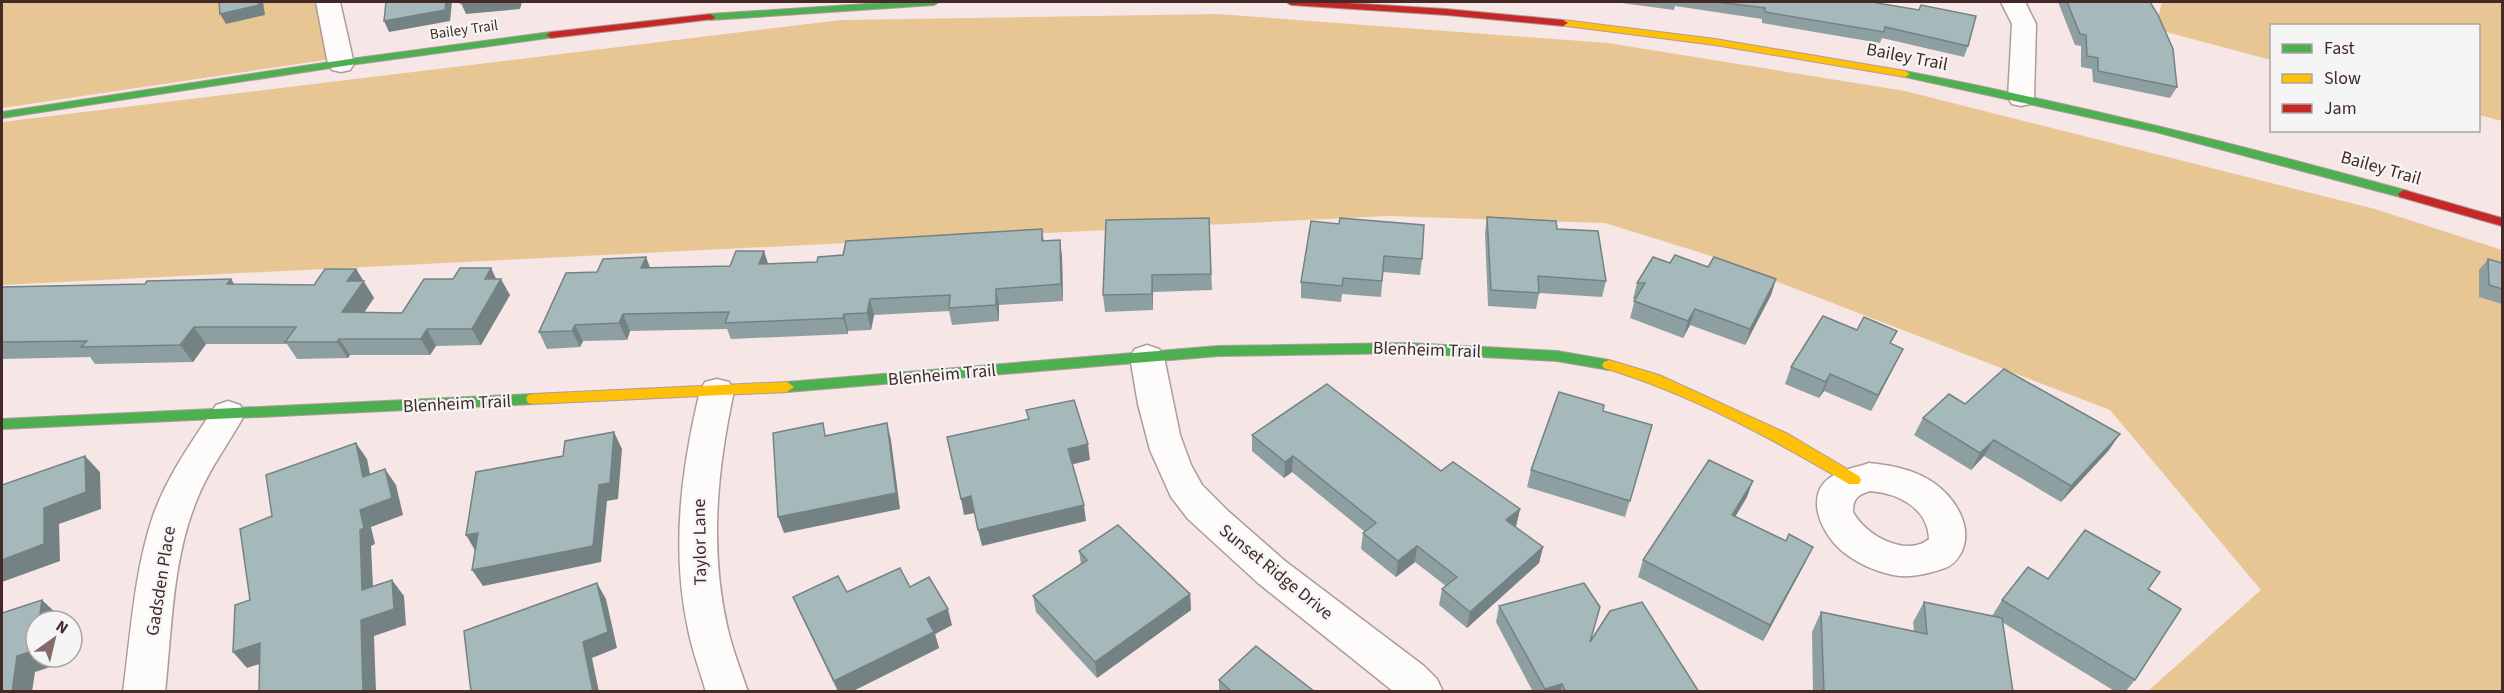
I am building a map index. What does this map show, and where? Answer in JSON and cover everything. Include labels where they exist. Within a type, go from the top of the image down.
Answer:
[{"type":"street","points":[[328,2],[341,64]]},
{"type":"street","name":"Bailey Trail","points":[[2,115],[592,28],[855,5],[934,2]]},
{"type":"street","name":"Bailey Trail","points":[[1291,2],[1492,15],[1602,27],[1716,42],[1861,66],[2021,98],[2239,148],[2502,222]]},
{"type":"street","points":[[1989,2],[2014,3],[2024,24],[2021,98]]},
{"type":"street","name":"Blenheim Trail","points":[[2,424],[807,386],[1218,351],[1280,348],[1407,348],[1589,360],[1622,367],[1654,378],[1783,438],[1854,480]]},
{"type":"street","name":"Sunset Ridge Drive","points":[[1147,357],[1155,412],[1165,445],[1181,482],[1201,507],[1253,558],[1409,678],[1422,692]]},
{"type":"street","name":"Taylor Lane","points":[[717,391],[706,439],[700,482],[697,526],[698,575],[708,631],[727,692]]},
{"type":"street","name":"Gadsden Place","points":[[144,692],[167,531],[178,500],[196,465],[228,414]]},
{"type":"shaded area","points":[[2,2],[331,2],[338,58],[2,108]]},
{"type":"shaded area","points":[[2162,2],[2502,2],[2502,121],[2480,115],[2480,24],[2270,24],[2270,60],[2155,29]]},
{"type":"shaded area","points":[[1217,14],[1608,43],[1905,91],[2375,209],[2502,250],[2502,691],[2148,691],[2261,590],[2110,410],[1708,255],[1605,223],[1387,216],[2,285],[2,122],[841,20]]},
{"type":"building","points":[[219,2],[259,2],[259,5],[220,14]]},
{"type":"building","points":[[386,2],[446,2],[445,10],[384,21]]},
{"type":"building","points":[[1717,2],[1878,2],[1919,10],[1921,5],[1976,16],[1968,46],[1885,27],[1884,32],[1765,12],[1765,8]]},
{"type":"building","points":[[2067,2],[2150,2],[2173,49],[2177,87],[2098,71],[2098,58],[2087,56],[2086,35],[2080,34]]},
{"type":"building","points":[[1487,217],[1556,221],[1557,229],[1598,231],[1606,281],[1538,276],[1539,293],[1491,290]]},
{"type":"building","points":[[1209,218],[1211,274],[1152,275],[1152,294],[1103,295],[1106,220]]},
{"type":"building","points":[[1340,218],[1424,225],[1422,259],[1384,256],[1382,281],[1343,278],[1342,286],[1301,282],[1311,221],[1339,224]]},
{"type":"building","points":[[1042,229],[1042,241],[1060,240],[1061,284],[996,289],[996,305],[949,308],[950,295],[870,299],[867,313],[844,314],[843,318],[725,323],[729,312],[623,314],[619,323],[575,325],[572,331],[539,332],[566,273],[597,272],[603,259],[646,257],[641,268],[730,266],[736,251],[764,251],[759,264],[817,262],[818,257],[843,255],[846,241]]},
{"type":"building","points":[[1675,255],[1708,267],[1714,257],[1776,279],[1750,329],[1695,309],[1688,321],[1634,301],[1645,283],[1637,283],[1653,257],[1670,263]]},
{"type":"building","points":[[2488,259],[2502,263],[2502,289],[2489,285]]},
{"type":"building","points":[[460,268],[491,268],[485,279],[501,279],[472,329],[427,329],[421,339],[339,339],[337,342],[285,342],[296,327],[194,327],[180,345],[81,347],[87,341],[2,342],[2,287],[145,284],[147,281],[231,279],[227,284],[314,285],[325,269],[356,269],[347,281],[364,281],[342,312],[402,313],[424,279],[453,279]]},
{"type":"building","points":[[1823,316],[1857,330],[1864,317],[1897,331],[1890,343],[1903,349],[1878,395],[1830,374],[1826,382],[1791,367]]},
{"type":"building","points":[[2004,369],[2120,434],[2071,486],[1994,440],[1980,453],[1923,418],[1949,394],[1965,404]]},
{"type":"building","points":[[1327,384],[1441,471],[1453,462],[1520,509],[1506,520],[1543,547],[1470,612],[1442,589],[1457,577],[1417,546],[1398,561],[1363,533],[1376,523],[1293,456],[1285,462],[1252,435]]},
{"type":"building","points":[[1559,392],[1604,405],[1603,411],[1652,425],[1630,501],[1531,470]]},
{"type":"building","points":[[1074,400],[1088,444],[1068,449],[1084,505],[978,530],[971,496],[961,499],[947,437],[1029,419],[1026,410]]},
{"type":"building","points":[[823,423],[825,436],[887,423],[896,493],[778,517],[773,433]]},
{"type":"building","points":[[614,432],[610,483],[599,485],[593,546],[472,570],[478,533],[466,535],[476,472],[563,456],[565,441]]},
{"type":"building","points":[[356,443],[363,477],[385,469],[392,498],[360,510],[364,528],[360,530],[362,590],[392,580],[394,609],[361,620],[363,692],[259,692],[260,643],[233,652],[235,605],[250,600],[240,529],[272,516],[266,475]]},
{"type":"building","points":[[85,456],[86,492],[44,508],[44,544],[2,560],[2,485]]},
{"type":"building","points":[[1709,460],[1753,481],[1732,515],[1786,541],[1789,534],[1813,547],[1770,625],[1643,560]]},
{"type":"building","points":[[1118,525],[1190,594],[1095,662],[1033,596],[1087,560],[1079,551]]},
{"type":"building","points":[[2085,530],[2160,572],[2148,589],[2181,609],[2135,680],[2002,600],[2028,567],[2048,579]]},
{"type":"building","points":[[900,568],[910,587],[929,577],[948,609],[927,619],[934,632],[834,681],[793,597],[838,576],[847,592]]},
{"type":"building","points":[[597,583],[608,632],[583,642],[593,692],[471,692],[464,631]]},
{"type":"building","points":[[1584,583],[1600,607],[1590,642],[1610,611],[1642,602],[1699,692],[1566,692],[1562,684],[1545,689],[1499,606]]},
{"type":"building","points":[[42,600],[41,609],[24,609],[24,654],[17,656],[12,692],[2,692],[2,613]]},
{"type":"building","points":[[1924,602],[2002,618],[2013,692],[1824,692],[1821,612],[1927,634]]},
{"type":"building","points":[[1256,646],[1315,692],[1228,692],[1230,690],[1219,680]]},
{"type":"traffic: fast","points":[[710,17],[934,2]]},
{"type":"traffic: fast","points":[[2,115],[350,62],[551,35]]},
{"type":"traffic: fast","points":[[1905,74],[2156,128],[2404,194]]},
{"type":"traffic: fast","points":[[787,387],[1218,351],[1407,348],[1557,356],[1609,365]]},
{"type":"traffic: fast","points":[[2,424],[533,399]]},
{"type":"traffic: slow","points":[[1563,23],[1715,42],[1905,74]]},
{"type":"traffic: slow","points":[[1609,365],[1654,378],[1783,438],[1854,480]]},
{"type":"traffic: slow","points":[[533,399],[787,387]]},
{"type":"traffic: jam","points":[[1291,2],[1446,12],[1563,23]]},
{"type":"traffic: jam","points":[[551,35],[710,17]]},
{"type":"traffic: jam","points":[[2404,194],[2502,222]]}]
